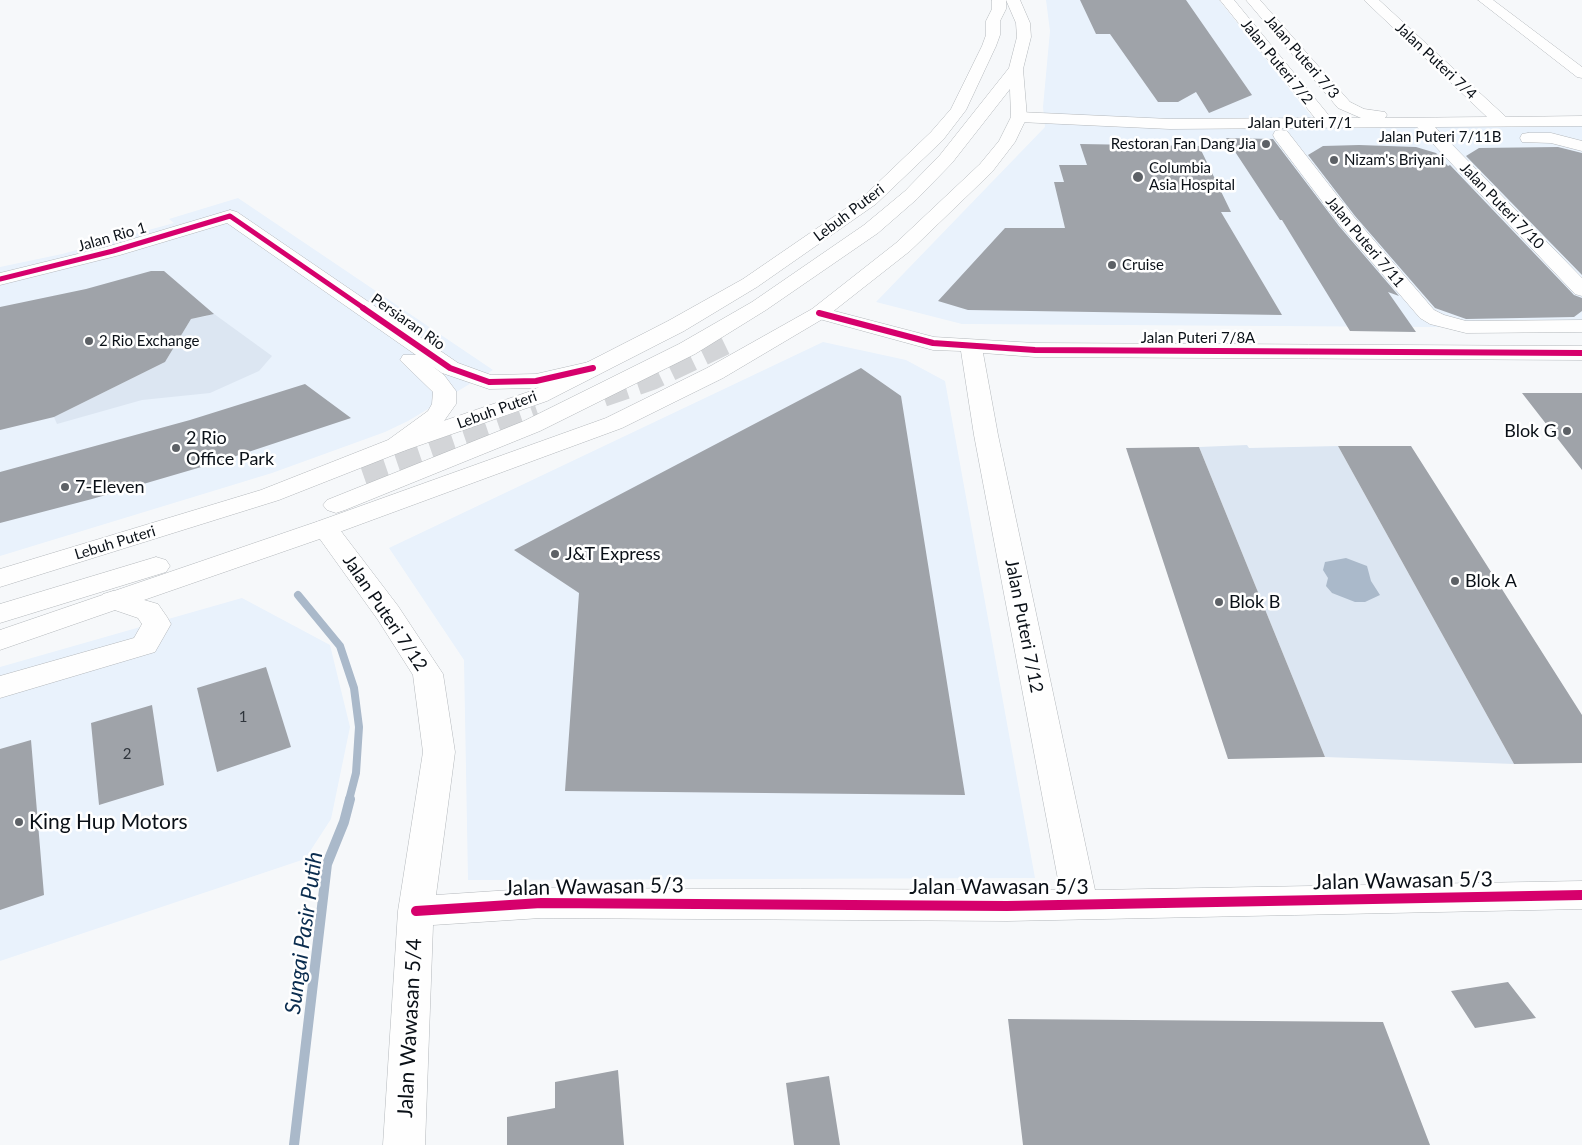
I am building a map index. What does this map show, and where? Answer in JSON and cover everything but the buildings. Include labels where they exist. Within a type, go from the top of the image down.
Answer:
[{"type":"street","name":"Lebuh Puteri","points":[[0,578],[270,495],[397,445],[539,396],[676,326],[750,283],[870,200],[937,136],[958,110],[989,46],[993,35],[994,21],[999,9],[999,0]]},
{"type":"street","points":[[991,131],[1016,69],[1024,37],[1022,23],[1013,0]]},
{"type":"street","points":[[1022,23],[1028,9],[1027,0]]},
{"type":"street","name":"Jalan Puteri 7/2","points":[[1227,0],[1326,123]]},
{"type":"street","name":"Jalan Puteri 7/3","points":[[1253,0],[1344,105],[1360,113],[1498,119]]},
{"type":"street","name":"Jalan Puteri 7/4","points":[[1371,0],[1498,119]]},
{"type":"street","points":[[1485,0],[1582,74]]},
{"type":"street","points":[[986,9],[994,21]]},
{"type":"street","points":[[1262,43],[1289,43]]},
{"type":"street","points":[[0,624],[198,562],[268,536],[614,423],[667,398],[818,296],[903,246],[949,205],[986,168],[1007,142],[1019,118],[1016,69]]},
{"type":"street","points":[[0,640],[113,600],[320,520],[532,426],[687,350],[810,273],[871,229],[911,195],[946,159],[1016,69]]},
{"type":"street","points":[[1498,119],[1582,115]]},
{"type":"street","name":"Jalan Puteri 7/1","points":[[1019,118],[1126,123],[1422,123],[1498,119],[1582,122]]},
{"type":"street","name":"Jalan Puteri 7/10","points":[[1422,123],[1582,290]]},
{"type":"street","name":"Jalan Puteri 7/11B","points":[[1281,135],[1539,138],[1562,140],[1582,146]]},
{"type":"street","name":"Jalan Puteri 7/11","points":[[1281,135],[1347,221],[1419,307],[1437,320],[1466,326],[1582,326]]},
{"type":"street","points":[[735,338],[818,296],[932,198],[970,158]]},
{"type":"street","name":"Persiaran Rio","points":[[220,219],[450,368],[489,382],[536,381],[593,368]]},
{"type":"street","name":"Persiaran Rio","points":[[220,219],[419,365],[445,390],[444,404],[436,416],[397,445]]},
{"type":"street","name":"Jalan Rio 1","points":[[0,279],[112,251],[220,219]]},
{"type":"street","name":"Jalan Puteri 7/8A","points":[[818,296],[932,343],[971,347],[1035,350],[1582,353]]},
{"type":"street","points":[[932,343],[953,354],[976,379],[1006,361],[1035,350]]},
{"type":"street","name":"Jalan Puteri 7/12","points":[[971,347],[1080,904]]},
{"type":"street","name":"Lebuh Puteri","points":[[0,600],[364,477]]},
{"type":"street","points":[[0,614],[242,539],[320,520]]},
{"type":"street","name":"Jalan Puteri 7/12","points":[[320,520],[388,613],[428,674],[439,752],[416,912]]},
{"type":"street","points":[[0,687],[145,645],[157,624],[148,611],[113,600]]},
{"type":"street","name":"Jalan Wawasan 5/3","points":[[416,912],[540,903],[1007,906],[1582,895]]},
{"type":"street","name":"Jalan Wawasan 5/4","points":[[404,1145],[416,912]]},
{"type":"shaded area","points":[[1046,0],[1219,0],[1319,126],[1582,124],[1582,328],[962,324],[876,302],[1045,127],[1043,107],[1050,31]]},
{"type":"shaded area","points":[[238,198],[493,370],[408,421],[385,432],[272,473],[0,556],[0,267],[62,254],[174,223],[169,219]]},
{"type":"shaded area","points":[[210,311],[272,356],[259,371],[210,393],[142,400],[57,424],[54,417],[165,362],[191,319],[207,316]]},
{"type":"shaded area","points":[[823,342],[906,360],[945,381],[1035,878],[468,880],[464,660],[389,548]]},
{"type":"shaded area","points":[[1247,445],[1249,448],[1338,446],[1514,764],[1325,757],[1199,447]]},
{"type":"shaded area","points":[[242,598],[330,645],[350,727],[331,819],[305,859],[0,961],[0,667]]},
{"type":"water","points":[[1346,558],[1367,566],[1371,581],[1380,595],[1365,602],[1355,602],[1332,593],[1326,586],[1328,578],[1323,570],[1325,562]]},
{"type":"waterway","name":"Sungai Pasir Putih","points":[[298,595],[340,646],[354,688],[359,727],[356,773],[349,800]]},
{"type":"waterway","name":"Sungai Pasir Putih","points":[[294,1145],[327,864],[344,822],[350,799]]},
{"type":"tunnel","points":[[603,395],[652,378],[735,338]]},
{"type":"tunnel","points":[[364,477],[539,417]]},
{"type":"cycle path","points":[[0,279],[113,251],[230,216],[450,368],[489,382],[536,381],[593,368]]},
{"type":"cycle path","points":[[819,313],[933,343],[1035,350],[1582,353]]},
{"type":"cycle path","points":[[416,911],[541,903],[1007,906],[1582,895]]},
{"type":"place","name":"Restoran Fan Dang Jia","points":[[1266,144]]},
{"type":"place","name":"Nizam's Briyani","points":[[1334,160]]},
{"type":"place","name":"Columbia Asia Hospital","points":[[1138,177]]},
{"type":"place","name":"Cruise","points":[[1112,265]]},
{"type":"place","name":"2 Rio Exchange","points":[[89,341]]},
{"type":"place","name":"Blok G","points":[[1567,431]]},
{"type":"place","name":"2 Rio Office Park","points":[[176,448]]},
{"type":"place","name":"7-Eleven","points":[[65,487]]},
{"type":"place","name":"J&T Express","points":[[555,554]]},
{"type":"place","name":"Blok A","points":[[1455,581]]},
{"type":"place","name":"Blok B","points":[[1219,602]]},
{"type":"place","name":"King Hup Motors","points":[[19,822]]}]
